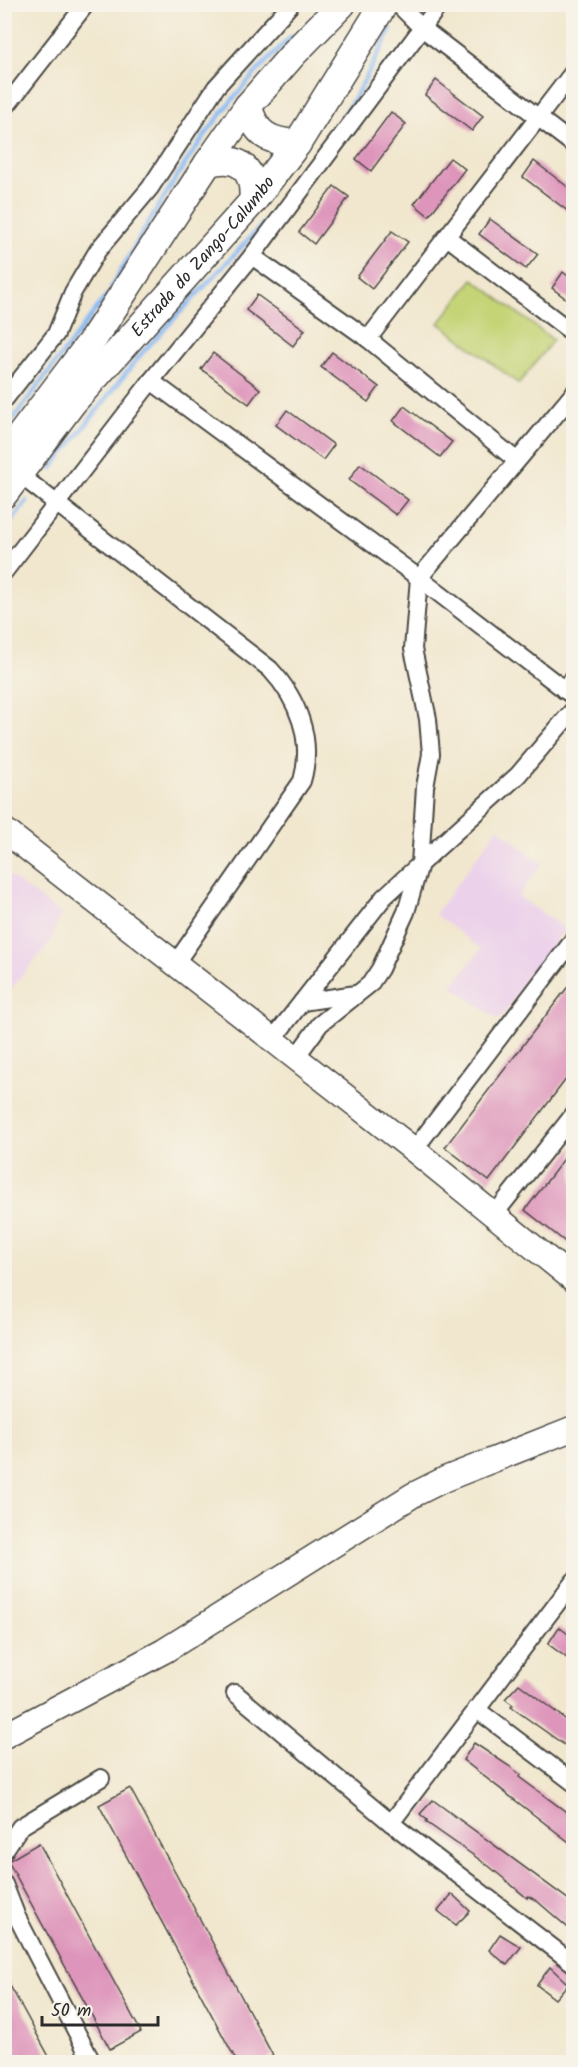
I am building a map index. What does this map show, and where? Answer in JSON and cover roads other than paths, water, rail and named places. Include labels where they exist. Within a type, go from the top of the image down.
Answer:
[{"type":"main road","points":[[21,481],[94,338],[208,163],[248,106],[282,66],[342,4]]},
{"type":"main road","name":"Estrada do Zango-Calumbo","points":[[21,481],[73,402],[253,201],[297,144],[384,4]]},
{"type":"main road","points":[[248,106],[252,122],[263,134],[276,142],[297,144]]},
{"type":"main road","points":[[208,163],[219,160],[242,165],[254,186],[253,201]]},
{"type":"street","points":[[4,109],[86,4]]},
{"type":"street","points":[[4,400],[56,334],[73,292],[98,250],[150,188],[216,87],[291,4]]},
{"type":"street","points":[[398,4],[422,28],[573,145]]},
{"type":"street","points":[[4,572],[151,381],[252,256],[440,4]]},
{"type":"street","points":[[368,339],[573,71]]},
{"type":"street","points":[[447,237],[573,334]]},
{"type":"street","points":[[252,256],[368,339],[516,460]]},
{"type":"street","points":[[151,381],[570,688]]},
{"type":"street","points":[[296,1057],[320,1024],[370,984],[380,969],[406,912],[420,864],[425,787],[431,754],[428,719],[413,649],[419,578],[573,393]]},
{"type":"street","points":[[21,481],[57,503],[270,669],[281,681],[302,721],[307,745],[307,765],[303,781],[175,964]]},
{"type":"street","points":[[273,1039],[384,897],[518,776],[573,709]]},
{"type":"street","points":[[4,830],[414,1150],[573,1280]]},
{"type":"street","points":[[414,1150],[573,939]]},
{"type":"street","points":[[320,1024],[327,970]]},
{"type":"street","points":[[302,1002],[357,994]]},
{"type":"street","points":[[494,1215],[573,1114]]},
{"type":"street","points":[[4,1736],[165,1651],[412,1495],[445,1479],[573,1428]]},
{"type":"street","points":[[391,1822],[573,1584]]},
{"type":"street","points":[[236,1693],[391,1822],[573,1964]]},
{"type":"street","points":[[476,1709],[573,1783]]},
{"type":"street","points":[[4,1851],[20,1827],[101,1778]]},
{"type":"street","points":[[4,1884],[17,1917],[92,2062]]},
{"type":"waterway","points":[[328,141],[361,87],[391,29]]},
{"type":"waterway","points":[[111,288],[191,155],[236,95],[291,37]]},
{"type":"waterway","points":[[52,468],[141,354],[278,208]]},
{"type":"waterway","points":[[4,431],[107,295]]},
{"type":"waterway","points":[[4,531],[27,501]]}]
